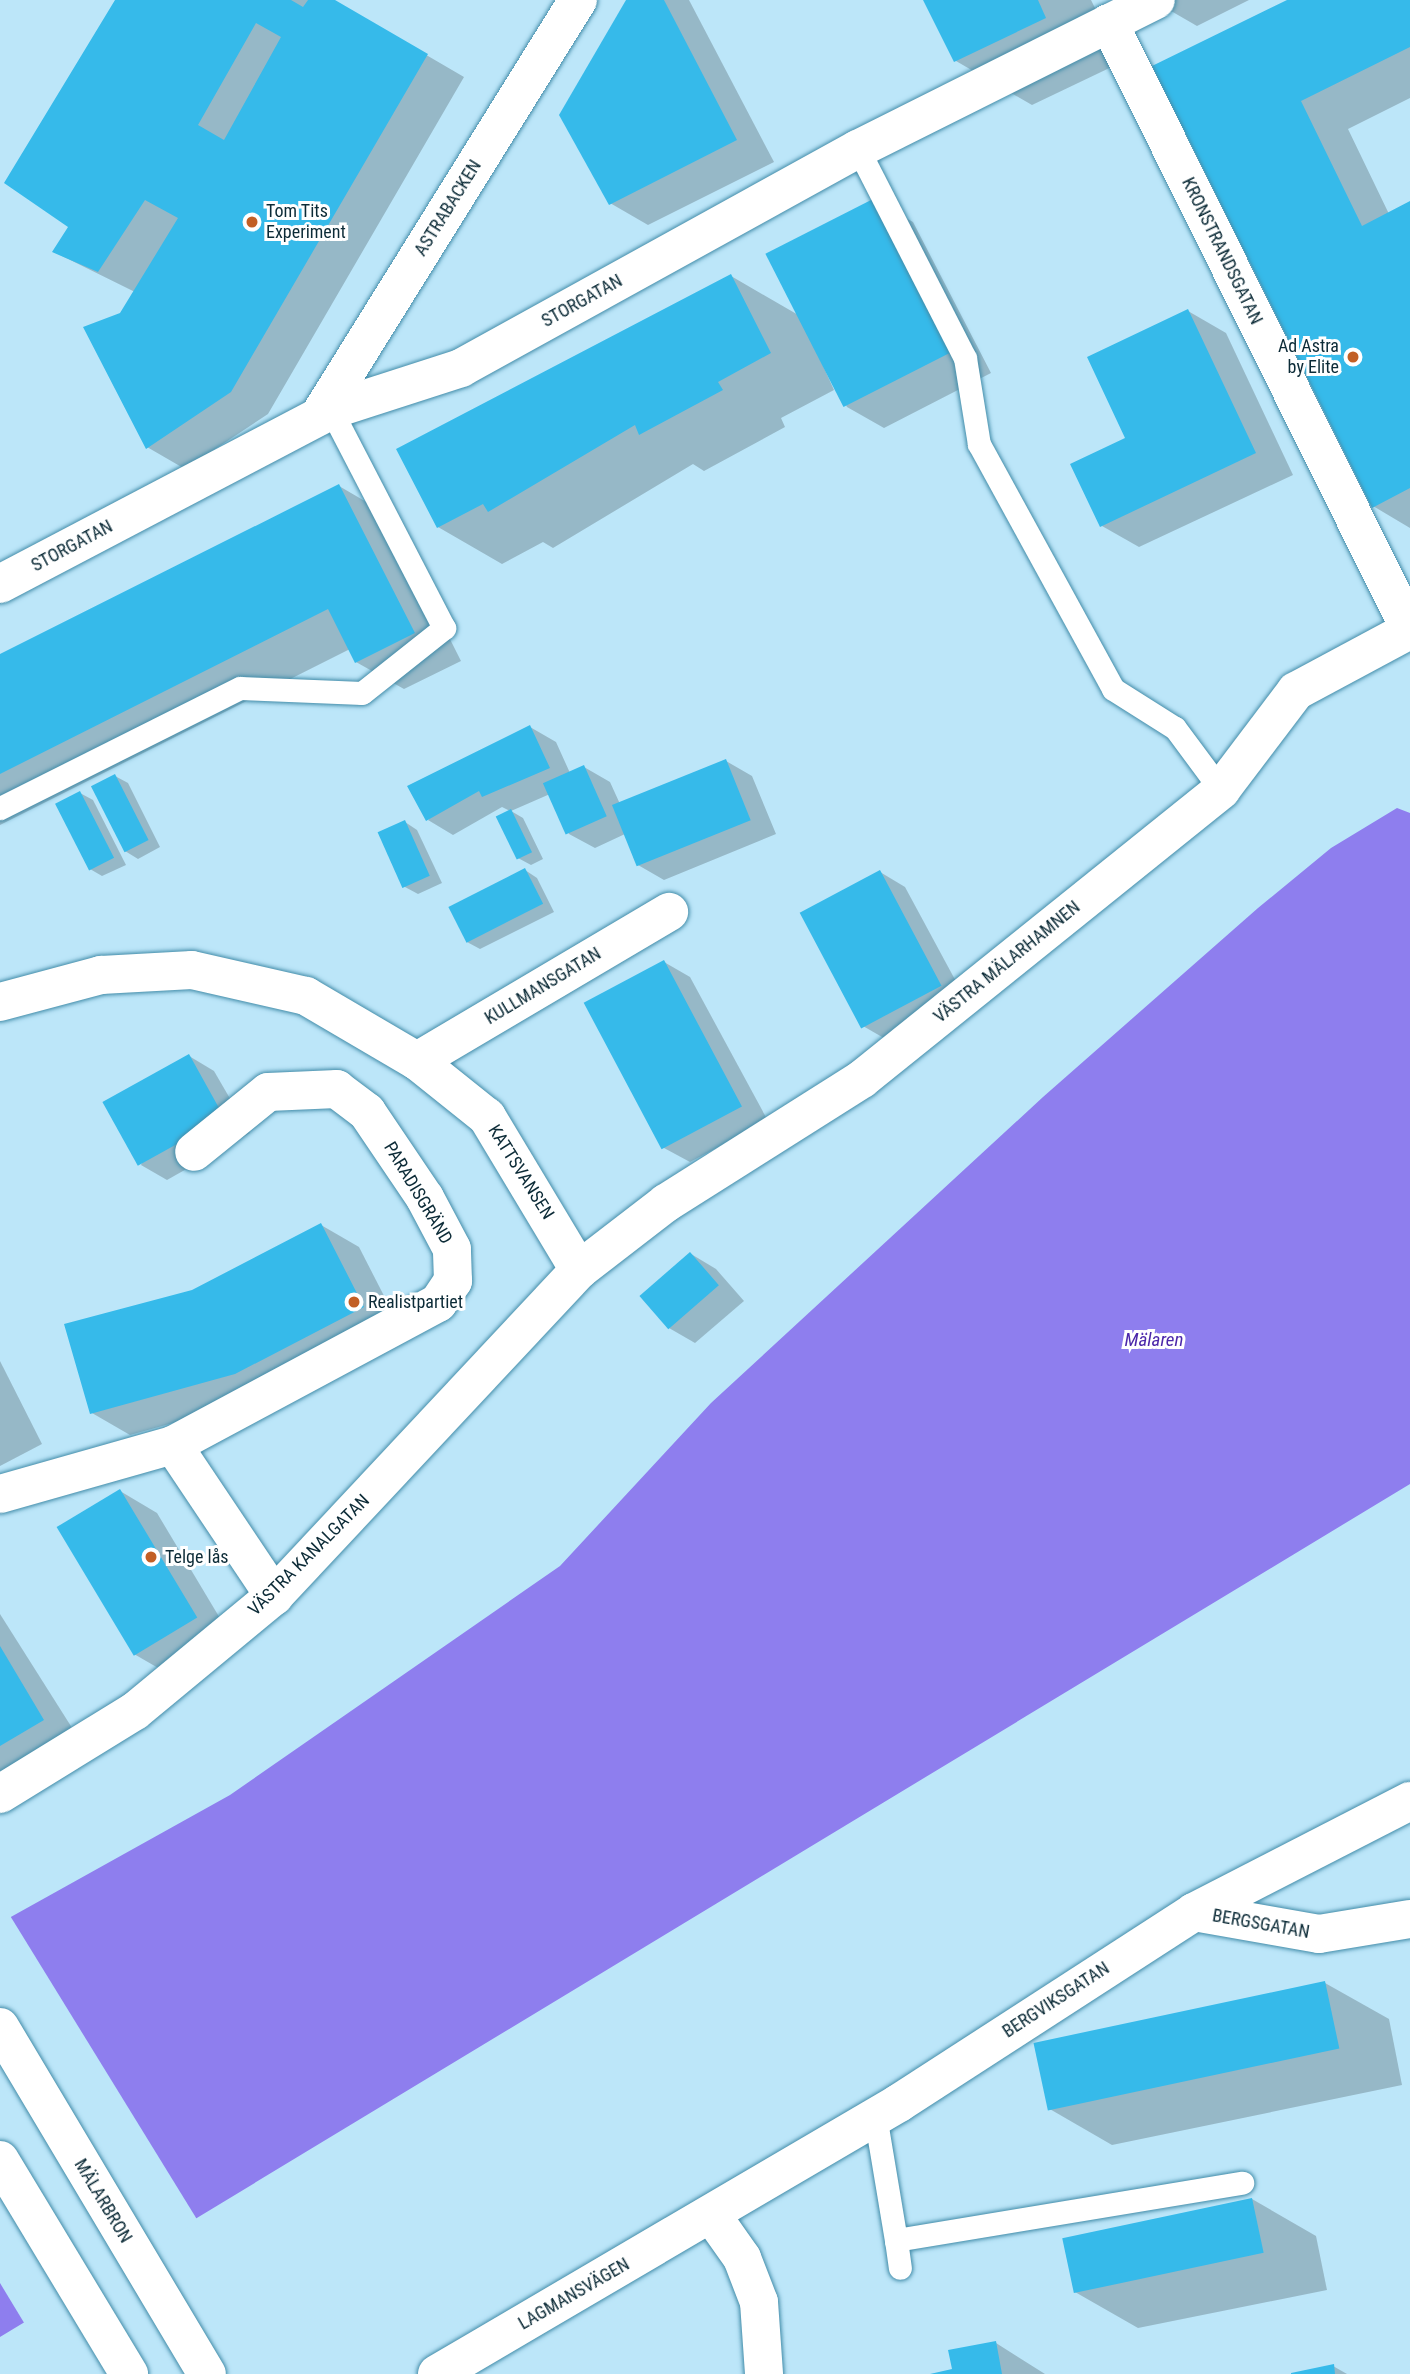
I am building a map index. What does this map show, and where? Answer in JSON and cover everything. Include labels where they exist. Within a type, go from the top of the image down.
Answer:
[{"type":"street","name":"ASTRABACKEN","points":[[325,413],[578,0]]},
{"type":"street","name":"STORGATAN","points":[[0,584],[325,413],[461,368],[858,149],[1156,0]]},
{"type":"street","name":"KRONSTRANDSGATAN","points":[[1109,23],[1410,630]]},
{"type":"street","name":"VÄSTRA MÄLARHAMNEN","points":[[579,1270],[666,1203],[862,1079],[1221,790],[1296,691],[1410,630]]},
{"type":"street","name":"KULLMANSGATAN","points":[[416,1061],[668,912]]},
{"type":"street","name":"KATTSVANSEN","points":[[0,1002],[101,975],[192,971],[306,996],[416,1061],[487,1116],[579,1270]]},
{"type":"street","name":"PARADISGRÄND","points":[[0,1494],[173,1445],[438,1303],[453,1281],[452,1249],[425,1198],[367,1112],[337,1088],[268,1092],[194,1152]]},
{"type":"street","name":"VÄSTRA KANALGATAN","points":[[0,1794],[135,1711],[274,1596],[579,1270]]},
{"type":"street","points":[[173,1445],[274,1596]]},
{"type":"street","name":"BERGVIKSGATAN","points":[[711,2214],[875,2115],[1194,1912],[1410,1801]]},
{"type":"street","name":"BERGSGATAN","points":[[1194,1912],[1319,1934],[1410,1919]]},
{"type":"street","name":"MÄLARBRON","points":[[0,2027],[207,2374]]},
{"type":"street","points":[[0,2160],[129,2374]]},
{"type":"street","points":[[711,2214],[742,2258],[759,2302],[764,2374]]},
{"type":"street","name":"LAGMANSVÄGEN","points":[[437,2374],[711,2214]]},
{"type":"lane","points":[[858,149],[965,358],[979,444],[1113,690],[1175,728],[1221,790]]},
{"type":"lane","points":[[0,808],[240,688],[362,693],[444,628],[325,413]]},
{"type":"lane","points":[[875,2115],[900,2267]]},
{"type":"lane","points":[[896,2241],[1242,2183]]},
{"type":"water","name":"Mälaren","points":[[1397,808],[1410,813],[1410,1484],[0,2337],[0,1923],[230,1795],[560,1566],[711,1403],[1043,1097],[1258,908],[1331,848]]},
{"type":"pier","points":[[9,1914],[198,2221],[26,2326],[0,2283],[0,1919]]},
{"type":"building","name":"Tom Tits Experiment","points":[[115,0],[291,0],[303,7],[308,0],[335,0],[428,54],[231,392],[146,449],[83,327],[120,313],[178,218],[145,200],[98,272],[52,252],[68,227],[4,183]],"holes":[[[256,23],[281,37],[224,140],[198,125]]]},
{"type":"building","points":[[626,0],[664,0],[737,140],[609,205],[559,115]]},
{"type":"building","points":[[923,0],[1038,0],[1046,18],[954,62]]},
{"type":"building","name":"Ad Astra by Elite","points":[[1287,0],[1410,0],[1410,47],[1301,101],[1362,226],[1410,201],[1410,488],[1372,508],[1152,66]]},
{"type":"building","points":[[875,198],[953,351],[843,407],[765,254]]},
{"type":"building","points":[[731,274],[771,353],[718,382],[723,390],[639,435],[635,425],[488,512],[483,504],[437,528],[396,449]]},
{"type":"building","points":[[1188,309],[1256,453],[1100,527],[1070,464],[1125,438],[1087,357]]},
{"type":"building","points":[[339,484],[415,633],[355,663],[328,609],[0,774],[0,654]]},
{"type":"building","points":[[530,725],[550,768],[482,797],[479,791],[426,821],[407,786]]},
{"type":"building","points":[[726,759],[751,820],[637,866],[612,805]]},
{"type":"building","points":[[584,765],[607,816],[566,834],[543,783]]},
{"type":"building","points":[[115,774],[149,840],[125,852],[91,786]]},
{"type":"building","points":[[80,791],[114,858],[89,871],[55,804]]},
{"type":"building","points":[[511,809],[532,852],[517,860],[496,816]]},
{"type":"building","points":[[405,820],[430,876],[402,888],[378,832]]},
{"type":"building","points":[[525,868],[543,904],[467,943],[448,907]]},
{"type":"building","points":[[880,870],[942,986],[861,1028],[800,913]]},
{"type":"building","points":[[664,960],[742,1107],[662,1149],[584,1003]]},
{"type":"building","points":[[189,1054],[224,1118],[138,1166],[102,1102]]},
{"type":"building","points":[[321,1223],[364,1307],[235,1374],[90,1414],[64,1324],[192,1290]]},
{"type":"building","points":[[690,1252],[719,1285],[668,1329],[639,1296]]},
{"type":"building","points":[[120,1489],[197,1618],[134,1656],[57,1527]]},
{"type":"building","points":[[0,1646],[44,1720],[0,1746]]},
{"type":"building","points":[[1325,1981],[1339,2048],[1048,2110],[1034,2043]]},
{"type":"building","points":[[1252,2198],[1264,2253],[1074,2293],[1062,2238]]},
{"type":"building","points":[[996,2341],[1002,2374],[930,2374],[952,2369],[948,2350]]},
{"type":"building","points":[[1334,2364],[1335,2374],[1291,2374],[1291,2373]]},
{"type":"place","name":"Tom Tits Experiment","points":[[252,222]]},
{"type":"place","name":"Ad Astra by Elite","points":[[1353,357]]},
{"type":"place","name":"Realistpartiet","points":[[354,1302]]},
{"type":"place","name":"Telge lås","points":[[151,1557]]}]
